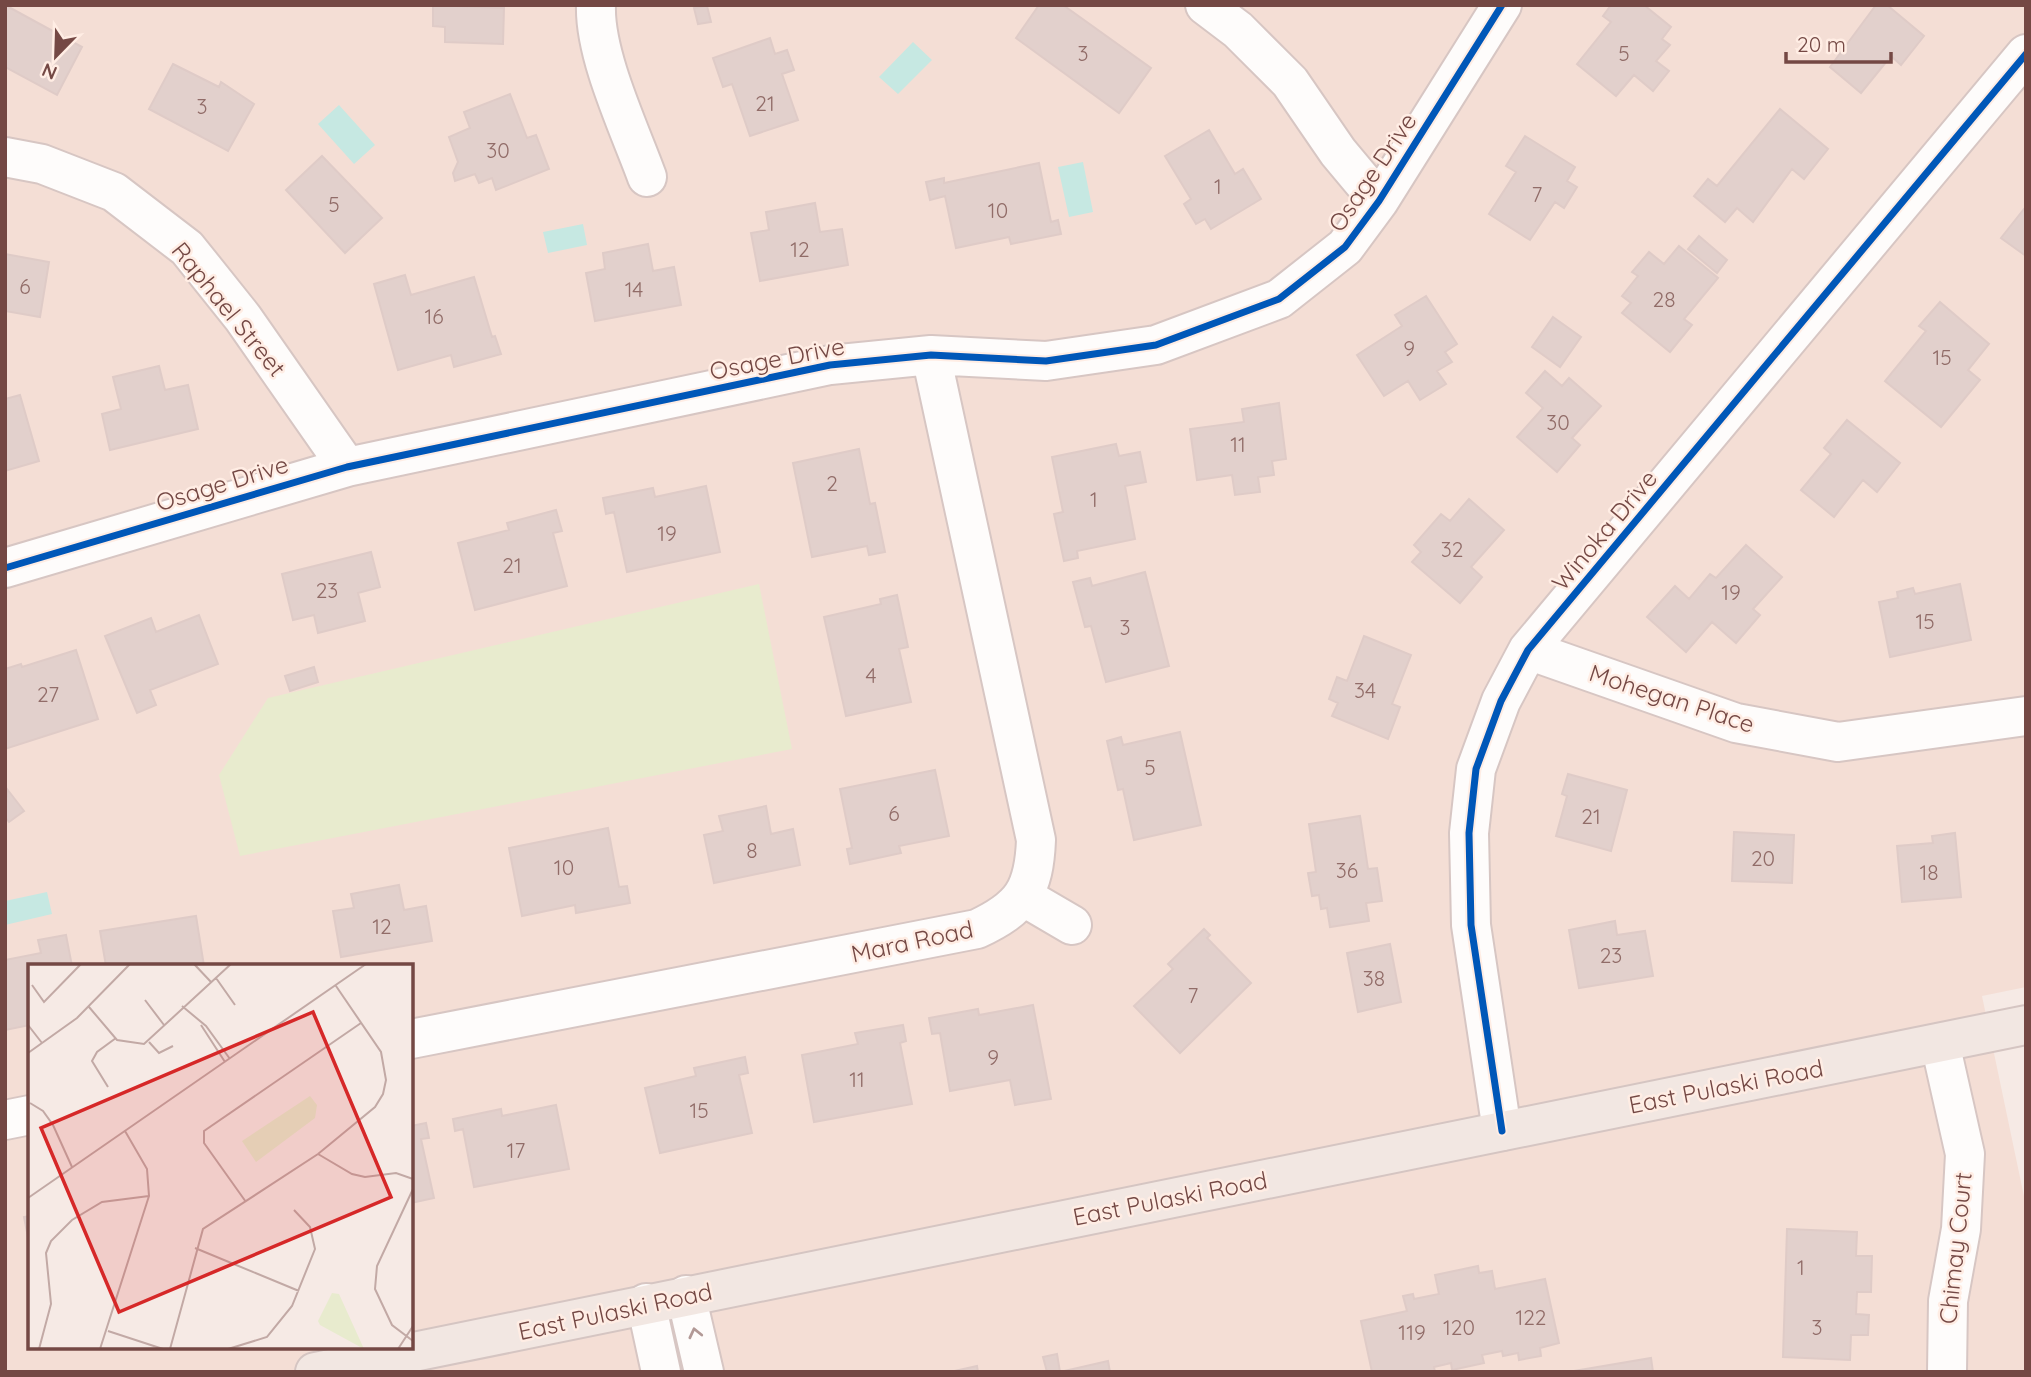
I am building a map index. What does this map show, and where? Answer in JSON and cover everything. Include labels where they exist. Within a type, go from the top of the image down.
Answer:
[{"type":"main road","name":"East Pulaski Road","points":[[315,1372],[2026,1025]]},
{"type":"street","points":[[596,5],[599,35],[647,177]]},
{"type":"street","points":[[1205,5],[1238,30],[1290,82],[1338,152],[1379,201]]},
{"type":"street","name":"Osage Drive","points":[[5,568],[346,467],[830,365],[931,355],[1046,361],[1156,345],[1279,299],[1345,247],[1379,201],[1502,5]]},
{"type":"street","name":"Winoka Drive","points":[[1502,1131],[1471,925],[1469,833],[1476,769],[1501,701],[1528,650],[2026,54]]},
{"type":"street","name":"Raphael Street","points":[[5,157],[42,164],[114,192],[187,248],[243,318],[346,467]]},
{"type":"street","points":[[931,355],[1036,840],[1034,869],[1024,897],[1072,925]]},
{"type":"street","name":"Mohegan Place","points":[[1528,650],[1736,723],[1838,742],[2026,716]]},
{"type":"street","name":"Mara Road","points":[[413,1039],[978,929],[1004,916],[1024,897]]},
{"type":"street","name":"Chimay Court","points":[[1940,1043],[1965,1154],[1961,1229],[1948,1301],[1947,1372]]},
{"type":"street","points":[[5,1119],[28,1115]]},
{"type":"street","points":[[686,1295],[704,1372]]},
{"type":"street","points":[[646,1303],[661,1372]]},
{"type":"shaded area","points":[[5,5],[2026,5],[2026,987],[1982,996],[2026,1206],[2026,1372],[5,1372]]},
{"type":"green space","points":[[759,584],[792,749],[240,856],[219,775],[268,698]]},
{"type":"water","points":[[913,42],[932,60],[898,94],[879,77]]},
{"type":"water","points":[[339,105],[375,145],[354,164],[318,124]]},
{"type":"water","points":[[1083,162],[1093,212],[1069,217],[1058,167]]},
{"type":"water","points":[[583,224],[587,245],[548,253],[543,232]]},
{"type":"water","points":[[47,892],[52,914],[5,925],[5,901]]},
{"type":"building","points":[[5,5],[82,47],[57,95],[5,67]]},
{"type":"building","points":[[433,5],[504,8],[503,44],[445,42],[445,27],[433,26]]},
{"type":"building","points":[[1039,5],[1063,5],[1151,68],[1119,113],[1016,38]]},
{"type":"building","points":[[1611,5],[1644,5],[1671,27],[1662,39],[1670,45],[1656,61],[1669,71],[1653,91],[1634,75],[1616,96],[1577,64],[1611,22],[1603,16]]},
{"type":"building","points":[[1876,5],[1887,5],[1924,36],[1901,65],[1891,56],[1861,93],[1830,67]]},
{"type":"building","points":[[707,6],[711,22],[698,24],[694,8]]},
{"type":"building","points":[[770,38],[775,54],[787,50],[794,70],[782,74],[798,120],[750,136],[732,84],[723,87],[713,58]]},
{"type":"building","points":[[173,64],[219,87],[221,82],[254,104],[228,151],[149,109]]},
{"type":"building","points":[[510,94],[527,138],[536,135],[549,169],[496,190],[492,178],[479,183],[475,174],[455,181],[453,173],[458,162],[449,137],[470,128],[464,112]]},
{"type":"building","points":[[1780,109],[1828,149],[1804,179],[1792,169],[1753,222],[1737,208],[1725,222],[1694,196],[1708,179],[1717,186]]},
{"type":"building","points":[[1209,130],[1235,174],[1243,169],[1261,199],[1211,229],[1205,219],[1196,224],[1184,204],[1191,199],[1165,156]]},
{"type":"building","points":[[1525,136],[1575,167],[1567,181],[1577,187],[1564,208],[1555,202],[1530,240],[1489,214],[1516,172],[1506,166]]},
{"type":"building","points":[[322,156],[382,218],[345,253],[286,190]]},
{"type":"building","points":[[1039,163],[1051,222],[1058,220],[1061,234],[1011,244],[1009,237],[956,248],[945,196],[930,200],[926,182],[944,178],[944,183]]},
{"type":"building","points":[[815,203],[820,232],[842,229],[848,265],[760,281],[751,233],[769,230],[766,212]]},
{"type":"building","points":[[2024,209],[2026,210],[2026,256],[2001,238]]},
{"type":"building","points":[[1699,236],[1727,260],[1717,273],[1688,249]]},
{"type":"building","points":[[648,244],[653,271],[674,267],[681,305],[595,321],[586,273],[605,269],[603,253]]},
{"type":"building","points":[[1679,246],[1718,278],[1684,319],[1692,325],[1670,352],[1622,313],[1631,303],[1622,296],[1638,276],[1632,272],[1649,252],[1664,264]]},
{"type":"building","points":[[5,254],[49,262],[40,317],[5,311]]},
{"type":"building","points":[[405,275],[411,295],[474,277],[492,337],[495,336],[501,354],[454,367],[451,355],[398,370],[374,284]]},
{"type":"building","points":[[1426,296],[1457,344],[1445,352],[1452,362],[1437,371],[1446,384],[1420,400],[1408,381],[1384,396],[1357,355],[1402,326],[1395,315]]},
{"type":"building","points":[[1940,302],[1989,344],[1968,370],[1980,380],[1941,427],[1885,381],[1926,331],[1919,326]]},
{"type":"building","points":[[1553,317],[1581,337],[1560,367],[1532,347]]},
{"type":"building","points":[[159,366],[165,390],[188,385],[198,429],[110,450],[102,414],[121,409],[113,377]]},
{"type":"building","points":[[1545,371],[1562,386],[1569,378],[1601,406],[1572,438],[1580,445],[1557,472],[1517,437],[1543,408],[1526,393]]},
{"type":"building","points":[[20,395],[39,461],[5,471],[5,399]]},
{"type":"building","points":[[1279,403],[1286,459],[1272,461],[1274,475],[1258,477],[1260,492],[1235,495],[1232,475],[1197,480],[1190,429],[1244,422],[1242,409]]},
{"type":"building","points":[[1847,420],[1900,463],[1877,492],[1863,480],[1834,517],[1801,490],[1831,454],[1824,448]]},
{"type":"building","points":[[1116,444],[1119,456],[1140,452],[1146,482],[1125,486],[1135,539],[1077,551],[1078,558],[1064,561],[1054,514],[1063,512],[1052,457]]},
{"type":"building","points":[[859,449],[870,504],[875,503],[885,552],[869,555],[867,546],[812,557],[793,463]]},
{"type":"building","points":[[706,486],[720,552],[627,572],[614,512],[606,514],[603,498],[653,488],[655,497]]},
{"type":"building","points":[[1469,499],[1504,530],[1471,567],[1482,577],[1460,603],[1412,562],[1421,552],[1414,545],[1441,514],[1450,521]]},
{"type":"building","points":[[556,510],[562,531],[553,533],[567,586],[475,610],[458,543],[509,530],[507,523]]},
{"type":"building","points":[[1746,545],[1782,577],[1753,609],[1760,615],[1736,643],[1712,622],[1686,652],[1647,617],[1675,586],[1689,599],[1710,574],[1716,578]]},
{"type":"building","points":[[371,552],[380,587],[358,593],[365,621],[318,633],[314,615],[293,620],[282,574]]},
{"type":"building","points":[[1145,572],[1169,666],[1106,682],[1091,626],[1085,627],[1073,582],[1090,578],[1092,586]]},
{"type":"building","points":[[1960,584],[1971,640],[1890,657],[1879,602],[1898,598],[1897,592],[1913,588],[1915,594]]},
{"type":"building","points":[[897,595],[908,647],[899,649],[911,702],[846,716],[824,617],[881,604],[880,599]]},
{"type":"building","points":[[199,615],[218,664],[150,690],[156,705],[137,713],[105,636],[151,618],[156,632]]},
{"type":"building","points":[[1364,636],[1411,655],[1392,704],[1400,707],[1388,739],[1332,716],[1338,703],[1329,699],[1337,677],[1347,681]]},
{"type":"building","points":[[76,650],[98,719],[5,749],[5,669],[21,664],[22,667]]},
{"type":"building","points":[[314,667],[318,682],[290,691],[285,676]]},
{"type":"building","points":[[1180,732],[1201,825],[1134,840],[1123,789],[1118,790],[1107,741],[1121,737],[1123,745]]},
{"type":"building","points":[[935,770],[949,836],[899,846],[901,853],[850,864],[847,849],[852,848],[840,789]]},
{"type":"building","points":[[1568,774],[1627,790],[1611,851],[1556,836],[1567,796],[1562,794]]},
{"type":"building","points":[[7,789],[24,811],[9,822],[5,817]]},
{"type":"building","points":[[766,806],[771,834],[793,829],[800,865],[714,883],[704,835],[723,831],[719,816]]},
{"type":"building","points":[[1360,816],[1368,869],[1377,868],[1382,901],[1366,903],[1369,921],[1330,927],[1327,908],[1321,909],[1319,895],[1312,896],[1308,873],[1316,872],[1309,824]]},
{"type":"building","points":[[608,828],[619,887],[627,886],[630,903],[576,913],[575,905],[522,916],[509,848]]},
{"type":"building","points":[[1734,832],[1794,835],[1792,883],[1732,881]]},
{"type":"building","points":[[1955,833],[1961,897],[1902,902],[1897,846],[1933,843],[1932,836]]},
{"type":"building","points":[[399,885],[404,910],[426,906],[432,941],[341,957],[333,911],[354,908],[351,894]]},
{"type":"building","points":[[196,916],[204,964],[106,964],[100,931]]},
{"type":"building","points":[[1615,921],[1617,935],[1645,931],[1653,976],[1579,988],[1569,930]]},
{"type":"building","points":[[1204,929],[1210,935],[1207,938],[1251,983],[1180,1053],[1134,1006],[1173,969],[1168,964]]},
{"type":"building","points":[[66,935],[72,964],[28,964],[28,1025],[5,1030],[5,960],[41,953],[38,940]]},
{"type":"building","points":[[1390,944],[1401,1002],[1358,1012],[1347,953]]},
{"type":"building","points":[[1033,1005],[1051,1099],[1015,1105],[1010,1080],[950,1091],[940,1033],[932,1034],[929,1018],[978,1009],[979,1015]]},
{"type":"building","points":[[903,1025],[906,1041],[900,1043],[912,1104],[814,1122],[802,1055],[858,1044],[855,1033]]},
{"type":"building","points":[[745,1057],[748,1073],[739,1075],[752,1133],[660,1153],[645,1088],[696,1076],[694,1068]]},
{"type":"building","points":[[556,1105],[569,1169],[474,1187],[463,1129],[455,1131],[453,1119],[501,1109],[502,1116]]},
{"type":"building","points":[[426,1123],[429,1138],[421,1139],[434,1198],[413,1203],[413,1126]]},
{"type":"building","points":[[28,1216],[28,1237],[24,1217]]},
{"type":"building","points":[[1787,1229],[1857,1232],[1856,1256],[1872,1256],[1871,1292],[1857,1292],[1856,1314],[1869,1315],[1868,1335],[1851,1335],[1850,1360],[1783,1357]]},
{"type":"building","points":[[1478,1266],[1479,1273],[1492,1271],[1495,1289],[1545,1279],[1559,1343],[1540,1348],[1541,1356],[1519,1360],[1518,1353],[1503,1356],[1502,1351],[1482,1355],[1484,1363],[1452,1370],[1451,1363],[1434,1367],[1435,1372],[1372,1372],[1361,1321],[1407,1311],[1403,1296],[1413,1294],[1414,1299],[1439,1294],[1435,1275]]},
{"type":"building","points":[[1057,1354],[1060,1372],[1047,1372],[1043,1357]]},
{"type":"building","points":[[1651,1358],[1653,1372],[1568,1372]]},
{"type":"building","points":[[1108,1361],[1110,1372],[1060,1372]]},
{"type":"building","points":[[977,1366],[978,1372],[950,1372]]},
{"type":"cycle path","points":[[5,568],[347,467],[830,365],[931,355],[1046,361],[1156,345],[1279,299],[1345,247],[1379,201],[1502,5]]},
{"type":"cycle path","points":[[1502,1131],[1471,925],[1469,833],[1476,769],[1501,701],[1528,650],[2026,54]]}]
